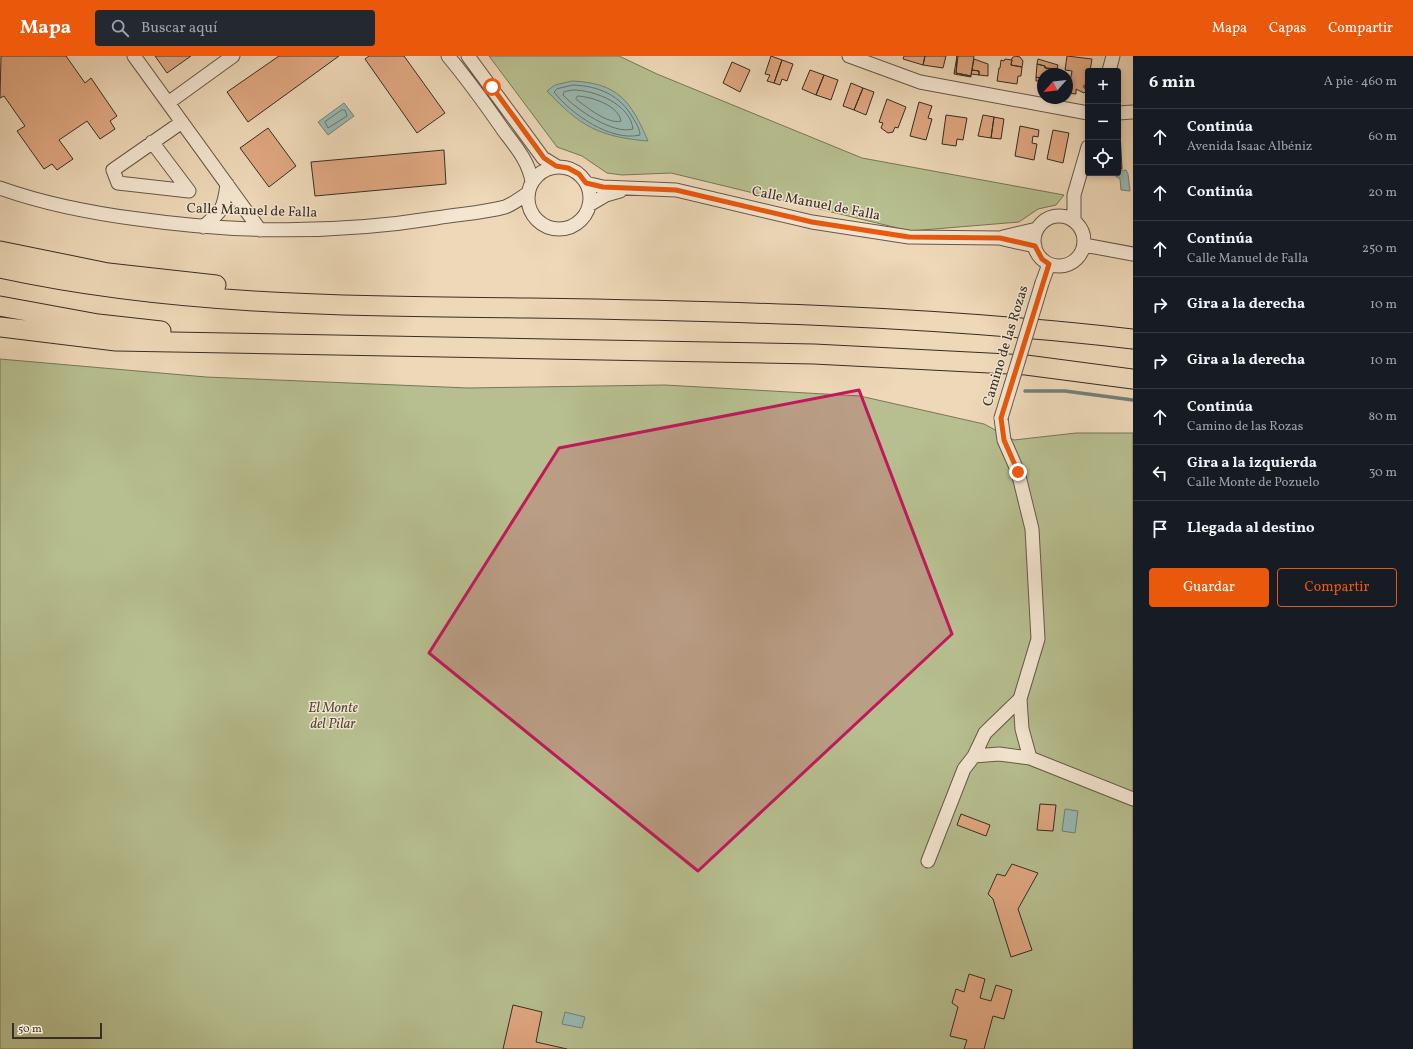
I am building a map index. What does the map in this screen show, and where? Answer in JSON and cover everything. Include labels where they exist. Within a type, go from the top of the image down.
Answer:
[{"type":"highway","points":[[0,242],[108,273]]},
{"type":"highway","points":[[0,251],[108,273],[259,290],[320,304]]},
{"type":"highway","points":[[0,268],[135,290],[234,300],[320,304],[816,315],[1041,328],[1133,339]]},
{"type":"highway","points":[[0,306],[98,324],[298,345]]},
{"type":"highway","points":[[0,327],[116,341],[814,354],[1026,366],[1133,379]]},
{"type":"street","points":[[134,56],[260,230]]},
{"type":"street","points":[[168,103],[233,56]]},
{"type":"street","points":[[448,56],[479,94],[521,154],[531,171],[529,204],[533,214],[546,226],[564,228],[580,220],[589,205],[589,190],[586,183],[579,174],[568,168],[556,166],[544,158],[468,56]]},
{"type":"street","points":[[848,56],[920,82],[1085,112]]},
{"type":"street","points":[[1110,68],[1113,56]]},
{"type":"street","points":[[1121,113],[1133,112]]},
{"type":"street","points":[[152,142],[189,191],[118,183],[113,170],[152,142],[182,122]]},
{"type":"street","points":[[1074,220],[1074,195],[1085,157]]},
{"type":"street","points":[[530,188],[539,174],[556,166]]},
{"type":"street","name":"Calle Manuel de Falla","points":[[586,183],[603,187],[628,189],[676,190],[812,222],[909,237],[1000,238],[1035,246]]},
{"type":"street","points":[[203,227],[216,216],[224,205],[226,184]]},
{"type":"street","name":"Calle Manuel de Falla","points":[[0,188],[62,206],[119,216],[203,227],[260,230],[327,229],[402,223],[506,206],[533,214]]},
{"type":"street","name":"Calle Manuel de Falla","points":[[506,206],[530,188]]},
{"type":"street","name":"Calle Manuel de Falla","points":[[589,205],[606,195],[628,189]]},
{"type":"street","points":[[1059,215],[1074,195]]},
{"type":"street","points":[[1059,215],[1074,220],[1081,227],[1084,235],[1084,245],[1078,259],[1071,263],[1056,266],[1049,264],[1042,259],[1035,246],[1034,238],[1037,229],[1046,219],[1059,215]]},
{"type":"street","name":"Calle Manuel de Falla","points":[[1000,238],[1037,229]]},
{"type":"street","points":[[1084,245],[1133,254]]},
{"type":"street","name":"Camino de las Rozas","points":[[1020,699],[1038,639],[1032,529],[1018,472],[1004,440],[1001,418],[1049,264]]},
{"type":"street","points":[[928,861],[964,769],[974,756],[985,733],[1020,699]]},
{"type":"street","points":[[1020,699],[1022,729],[1030,758]]},
{"type":"street","points":[[974,756],[999,754],[1030,758],[1133,799]]},
{"type":"highlighted area","points":[[859,390],[952,634],[698,871],[429,653],[559,448]]},
{"type":"green space","points":[[489,56],[619,56],[657,74],[862,158],[1064,195],[1056,205],[1038,209],[1019,222],[910,231],[671,173],[622,175],[607,173],[582,156],[557,147]]},
{"type":"green space","name":"El Monte del Pilar","points":[[0,359],[206,377],[468,388],[665,385],[860,396],[984,424],[1014,440],[1076,433],[1133,433],[1133,1049],[0,1049]]},
{"type":"water","points":[[572,81],[601,86],[612,90],[621,97],[629,105],[642,127],[648,141],[603,133],[592,128],[570,113],[547,91],[555,85]]},
{"type":"water","points":[[344,103],[354,116],[328,135],[318,122]]},
{"type":"water","points":[[1126,170],[1128,174],[1130,191],[1121,190],[1120,179],[1116,176],[1121,176],[1121,171]]},
{"type":"water","points":[[1065,809],[1078,811],[1075,833],[1062,831]]},
{"type":"water","points":[[565,1012],[585,1017],[582,1028],[562,1024]]},
{"type":"building","points":[[1,56],[66,56],[85,83],[91,78],[117,116],[110,121],[115,129],[100,139],[87,121],[59,140],[73,159],[57,170],[52,164],[44,169],[17,131],[25,126],[4,96],[0,98]]},
{"type":"building","points":[[155,56],[191,56],[167,73]]},
{"type":"building","points":[[279,56],[339,56],[248,122],[227,92]]},
{"type":"building","points":[[369,56],[404,56],[445,113],[417,133],[365,59]]},
{"type":"building","points":[[771,56],[782,60],[774,83],[767,81],[770,75],[765,74]]},
{"type":"building","points":[[904,56],[925,56],[923,65],[903,59]]},
{"type":"building","points":[[925,56],[946,56],[943,68],[923,65]]},
{"type":"building","points":[[957,56],[956,73],[971,77],[954,74]]},
{"type":"building","points":[[958,56],[974,56],[971,76],[956,73]]},
{"type":"building","points":[[1015,56],[1020,57],[1023,61],[1022,67],[1011,65],[1012,58]]},
{"type":"building","points":[[1067,56],[1092,59],[1090,68],[1085,68],[1084,93],[1076,89],[1076,94],[1073,94],[1073,68],[1065,68]]},
{"type":"building","points":[[974,59],[988,64],[988,76],[979,75],[979,71],[972,70]]},
{"type":"building","points":[[1005,59],[1012,60],[1011,65],[1022,67],[1021,76],[1018,76],[1017,84],[997,81],[1001,60],[1004,61]]},
{"type":"building","points":[[1038,59],[1058,65],[1057,68],[1045,68],[1045,66],[1037,64]]},
{"type":"building","points":[[782,60],[793,64],[787,81],[782,79],[780,85],[774,83]]},
{"type":"building","points":[[732,62],[750,70],[740,92],[723,83]]},
{"type":"building","points":[[1037,64],[1045,66],[1045,68],[1037,68],[1036,77]]},
{"type":"building","points":[[810,70],[824,75],[816,95],[802,89]]},
{"type":"building","points":[[972,70],[979,71],[979,75],[971,74]]},
{"type":"building","points":[[824,75],[838,80],[831,100],[816,95]]},
{"type":"building","points":[[851,83],[863,88],[854,110],[843,106]]},
{"type":"building","points":[[863,88],[874,92],[866,115],[854,110]]},
{"type":"building","points":[[887,99],[906,107],[898,128],[895,127],[893,132],[888,133],[881,128],[883,123],[879,122]]},
{"type":"building","points":[[919,102],[932,106],[928,118],[932,119],[926,140],[910,136]]},
{"type":"building","points":[[946,115],[967,118],[963,140],[957,139],[956,146],[942,144]]},
{"type":"building","points":[[983,115],[994,117],[991,138],[978,136]]},
{"type":"building","points":[[994,117],[1004,119],[1001,139],[991,138]]},
{"type":"building","points":[[1020,126],[1039,130],[1038,137],[1033,136],[1032,143],[1037,144],[1034,160],[1015,156]]},
{"type":"building","points":[[268,128],[296,166],[269,187],[240,148]]},
{"type":"building","points":[[1053,130],[1069,133],[1063,163],[1047,159]]},
{"type":"building","points":[[444,150],[446,184],[315,196],[311,162]]},
{"type":"building","points":[[1040,804],[1056,805],[1053,831],[1037,830]]},
{"type":"building","points":[[961,814],[990,825],[986,836],[957,825]]},
{"type":"building","points":[[1012,864],[1038,873],[1018,909],[1032,950],[1011,957],[993,899],[988,894],[997,874],[1005,876]]},
{"type":"building","points":[[969,974],[985,979],[980,998],[991,1001],[996,985],[1012,990],[1004,1019],[993,1016],[984,1049],[964,1049],[967,1040],[950,1036],[958,1007],[952,1003],[956,989],[964,992]]},
{"type":"building","points":[[513,1005],[542,1012],[536,1042],[567,1049],[503,1049]]},
{"type":"waterway","points":[[1025,391],[1065,391],[1133,400]]},
{"type":"route","points":[[492,87],[544,158],[556,166],[568,168],[579,174],[586,183],[603,187],[628,189],[676,190],[812,222],[909,237],[1000,238],[1035,246],[1037,253],[1049,264],[1001,418],[1004,440],[1018,472]]}]
